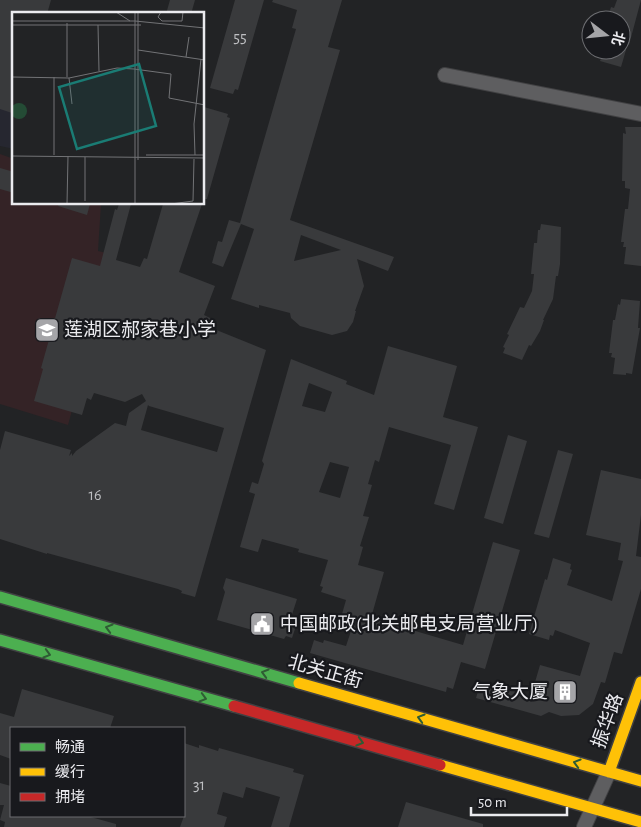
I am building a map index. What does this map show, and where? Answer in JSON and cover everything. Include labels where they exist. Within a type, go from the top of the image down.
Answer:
[{"type":"main road","name":"北关正街","points":[[0,597],[641,781]]},
{"type":"main road","points":[[0,640],[641,822]]},
{"type":"main road","name":"振华路","points":[[609,772],[641,682]]},
{"type":"street","points":[[445,76],[641,114]]},
{"type":"street","points":[[584,827],[609,772]]},
{"type":"shaded area","points":[[0,45],[12,48],[12,149],[0,146]]},
{"type":"shaded area","name":"莲湖区郝家巷小学","points":[[0,154],[12,158],[12,205],[101,205],[98,251],[115,255],[68,425],[0,404]]},
{"type":"building","points":[[0,0],[51,0],[48,12],[12,12],[12,113],[0,109]]},
{"type":"building","points":[[170,0],[195,0],[192,12],[167,12]]},
{"type":"building","points":[[235,0],[264,0],[238,90],[235,89],[233,94],[210,88]]},
{"type":"building","points":[[273,0],[342,0],[328,47],[340,50],[290,220],[394,257],[388,271],[357,259],[364,286],[353,322],[347,331],[332,335],[300,326],[291,318],[290,313],[259,305],[259,308],[231,299],[254,229],[241,224],[223,267],[212,263],[218,241],[222,242],[229,220],[240,223],[296,29],[292,28],[297,10],[272,2]],"holes":[[[301,235],[341,250],[294,261]]]},
{"type":"building","points":[[617,0],[641,0],[631,38],[631,10],[610,10],[611,7],[614,8]]},
{"type":"building","points":[[600,60],[623,60],[621,67]]},
{"type":"building","points":[[205,107],[228,114],[227,117],[230,118],[207,199],[205,199]]},
{"type":"building","points":[[625,127],[641,127],[641,266],[624,264],[626,247],[623,247],[624,242],[621,242],[625,209],[628,209],[630,189],[625,188],[625,181],[622,181],[623,133],[626,134]]},
{"type":"building","points":[[0,168],[12,171],[12,192],[0,189]]},
{"type":"building","points":[[58,205],[90,205],[87,215]]},
{"type":"building","points":[[119,205],[131,205],[116,260],[140,267],[144,258],[147,259],[163,205],[202,205],[179,272],[215,286],[204,315],[212,319],[209,327],[266,350],[195,597],[181,593],[182,591],[178,589],[47,554],[0,539],[0,450],[5,431],[71,450],[69,456],[72,453],[72,456],[76,451],[115,423],[126,426],[129,413],[146,401],[142,394],[125,402],[94,393],[91,400],[87,398],[82,415],[34,401],[43,369],[41,368],[72,258],[100,266],[115,209],[117,210]],"holes":[[[148,405],[224,428],[217,452],[141,430]]]},
{"type":"building","points":[[541,224],[561,227],[560,264],[558,276],[556,276],[553,299],[540,331],[531,346],[529,345],[522,360],[503,353],[505,348],[503,347],[520,307],[524,308],[532,291],[534,274],[531,274],[534,243],[537,243],[538,230],[540,230]]},
{"type":"building","points":[[621,299],[640,301],[638,328],[640,328],[632,374],[626,373],[626,375],[613,374],[615,358],[611,357],[612,353],[609,353],[613,320],[615,320],[618,304],[620,305]]},
{"type":"building","points":[[388,346],[457,366],[443,417],[478,427],[454,510],[434,504],[451,445],[389,427],[379,462],[375,460],[368,484],[372,485],[363,516],[369,517],[360,546],[363,547],[358,565],[384,572],[371,618],[463,645],[493,542],[520,550],[485,669],[461,662],[453,689],[447,687],[446,692],[310,653],[314,640],[323,643],[324,640],[346,646],[353,625],[340,621],[346,600],[321,592],[323,587],[320,586],[328,560],[298,552],[299,549],[262,539],[258,552],[240,547],[255,494],[249,492],[252,482],[258,484],[264,464],[262,461],[291,359],[347,381],[346,384],[374,395]],"holes":[[[309,383],[332,392],[325,412],[302,406]],[[330,462],[349,467],[340,498],[319,492]]]},
{"type":"building","points":[[508,435],[527,441],[503,524],[484,518]]},
{"type":"building","points":[[558,450],[573,454],[549,538],[534,534]]},
{"type":"building","points":[[601,470],[641,479],[641,515],[636,556],[641,557],[641,589],[622,654],[614,652],[605,683],[601,682],[593,704],[579,715],[561,716],[549,712],[541,716],[476,698],[479,688],[485,683],[531,696],[540,665],[580,676],[590,643],[555,630],[553,636],[550,635],[549,640],[529,634],[553,558],[571,564],[570,569],[572,570],[567,585],[612,601],[623,561],[618,560],[621,543],[586,535]]},
{"type":"building","points":[[226,578],[297,599],[289,624],[296,626],[292,638],[286,636],[284,639],[217,620],[225,592],[223,588]]},
{"type":"building","points":[[22,689],[114,716],[110,727],[10,727],[10,759],[0,755],[0,713],[14,717]]},
{"type":"building","points":[[185,743],[199,748],[199,745],[218,751],[219,748],[294,769],[293,772],[304,775],[289,827],[271,827],[280,797],[246,787],[243,798],[223,792],[217,814],[227,817],[224,827],[180,827],[185,817]]},
{"type":"building","points":[[0,783],[10,786],[10,817],[91,817],[116,824],[116,827],[4,827],[5,822],[0,820],[4,805],[0,805]]},
{"type":"building","points":[[406,802],[483,824],[483,827],[398,827]]},
{"type":"traffic: fast","points":[[0,597],[299,683]]},
{"type":"traffic: fast","points":[[0,640],[234,706]]},
{"type":"traffic: slow","points":[[609,772],[641,682]]},
{"type":"traffic: slow","points":[[299,683],[641,781]]},
{"type":"traffic: slow","points":[[440,765],[641,822]]},
{"type":"traffic: jam","points":[[234,706],[440,765]]},
{"type":"place","name":"莲湖区郝家巷小学","points":[[47,330]]},
{"type":"place","name":"中国邮政(北关邮电支局营业厅)","points":[[262,624]]},
{"type":"place","name":"气象大厦","points":[[565,692]]}]
